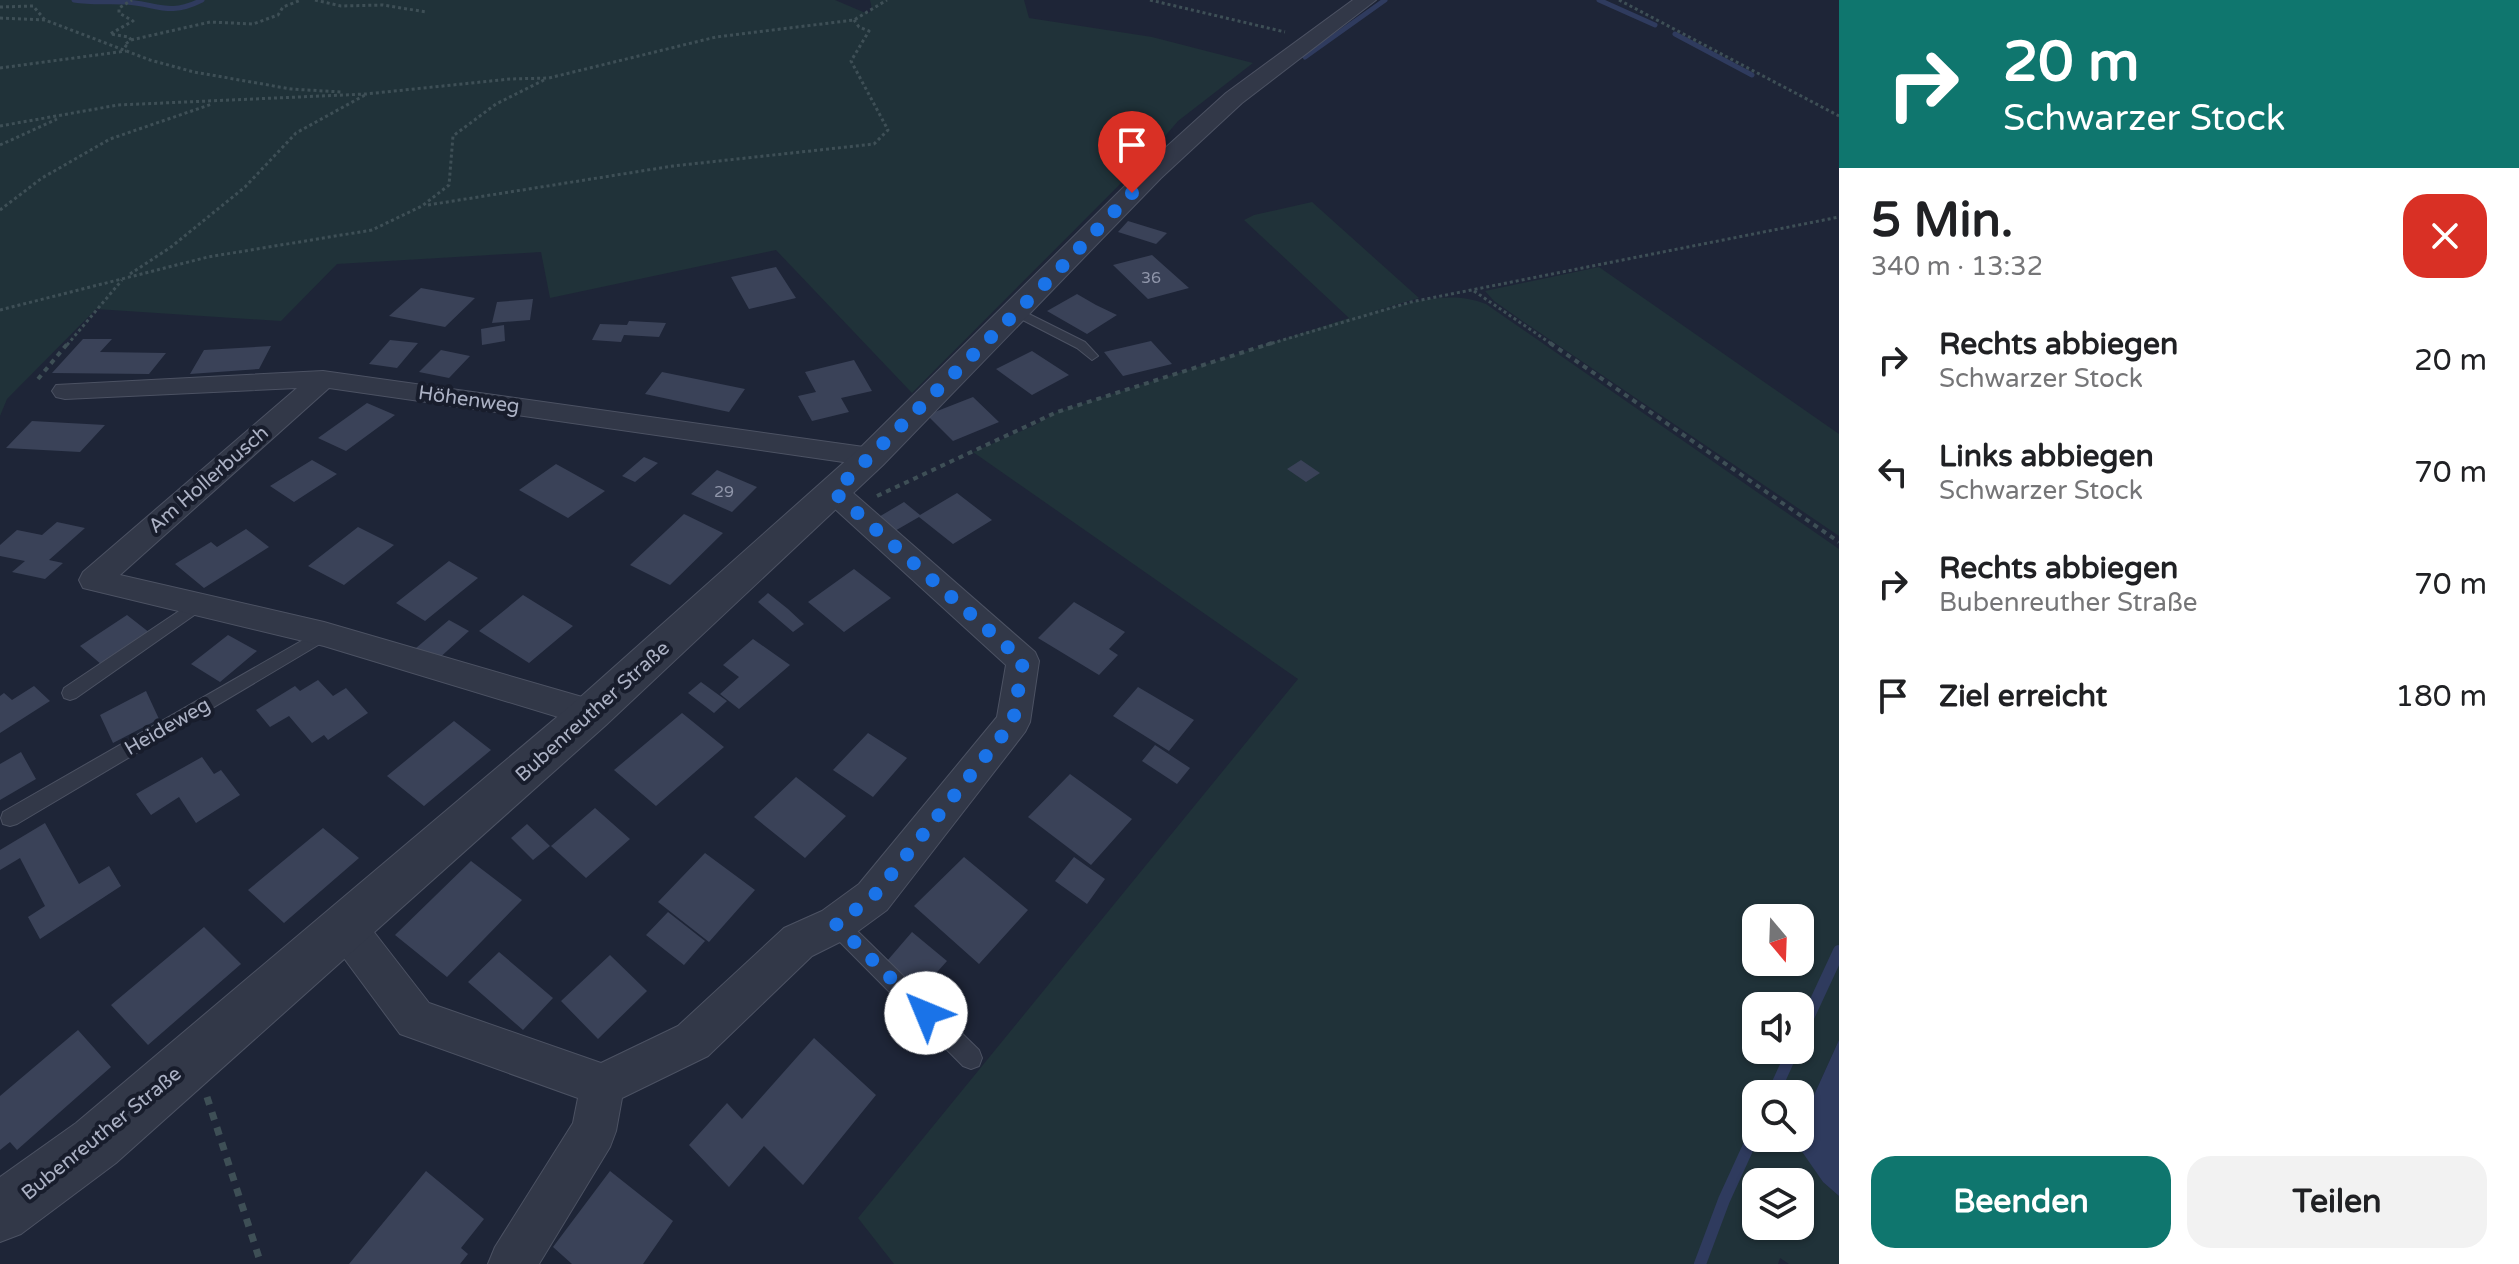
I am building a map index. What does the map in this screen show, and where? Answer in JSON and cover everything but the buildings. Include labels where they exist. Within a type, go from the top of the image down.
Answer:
[{"type":"street","name":"Bubenreuther Straße","points":[[0,1213],[96,1143],[591,713],[842,500],[871,457],[1152,173],[1234,98],[1366,0]]},
{"type":"street","name":"Höhenweg","points":[[65,391],[323,379],[871,457]]},
{"type":"street","name":"Am Hollerbusch","points":[[197,605],[94,580],[323,379]]},
{"type":"street","points":[[346,928],[415,1019],[602,1085],[693,1041],[798,942],[836,924],[873,897],[1013,722],[1023,661],[842,500]]},
{"type":"street","points":[[197,605],[324,634],[591,713]]},
{"type":"street","points":[[512,1264],[594,1131],[602,1085]]},
{"type":"lane","points":[[1017,312],[1081,345],[1092,356]]},
{"type":"lane","points":[[70,693],[197,605]]},
{"type":"lane","name":"Heideweg","points":[[10,818],[324,634]]},
{"type":"lane","points":[[836,924],[971,1058]]},
{"type":"path","points":[[131,40],[110,34],[133,21],[119,13],[119,8],[132,0]]},
{"type":"path","points":[[131,51],[124,45],[131,40],[210,22],[242,26],[253,24],[278,15],[283,7],[301,0]]},
{"type":"path","points":[[315,0],[341,6],[383,5],[426,12]]},
{"type":"path","points":[[870,0],[872,9]]},
{"type":"path","points":[[0,126],[118,105],[366,94],[510,79],[549,78],[716,37],[854,20],[887,0]]},
{"type":"path","points":[[1150,0],[1283,32]]},
{"type":"path","points":[[1619,0],[1839,116]]},
{"type":"path","points":[[0,7],[33,6],[45,20]]},
{"type":"path","points":[[0,18],[45,20],[150,60],[194,72],[291,89],[366,94]]},
{"type":"path","points":[[425,205],[673,166],[874,144],[888,130],[851,61],[869,31],[859,27],[854,20]]},
{"type":"path","points":[[0,68],[131,51]]},
{"type":"path","points":[[0,310],[239,250],[318,243],[381,229],[425,205],[449,185],[453,136],[496,104],[549,78]]},
{"type":"path","points":[[65,391],[38,379],[123,278],[171,247],[245,187],[296,133],[366,94]]},
{"type":"path","points":[[0,210],[42,178],[110,139],[220,101]]},
{"type":"path","points":[[0,145],[68,114]]},
{"type":"path","points":[[842,500],[1057,412],[1350,318],[1839,217]]},
{"type":"path","points":[[1473,291],[1839,542]]},
{"type":"path","points":[[194,1058],[261,1264]]},
{"type":"shaded area","points":[[0,0],[835,0],[868,14],[872,9],[870,0],[1024,0],[1029,18],[1152,37],[1253,63],[1178,121],[1148,156],[912,393],[776,250],[550,298],[541,252],[337,264],[281,321],[96,309],[7,399],[0,416]]},
{"type":"shaded area","points":[[1312,202],[1419,298],[1371,312],[1443,298],[1486,304],[1839,549],[1839,1040],[1814,1095],[1814,1080],[1742,1080],[1742,1152],[1804,1152],[1823,1182],[1839,1196],[1839,1264],[1789,1264],[1780,1258],[1778,1264],[894,1264],[858,1218],[1298,679],[973,452],[1057,412],[1349,318],[1244,220]]},
{"type":"shaded area","points":[[1599,267],[1839,434],[1839,536],[1521,320],[1485,291]]},
{"type":"water","points":[[1839,1040],[1839,1196],[1823,1182],[1802,1152],[1814,1152],[1814,1095]]},
{"type":"waterway","points":[[74,0],[137,3],[171,9],[202,0]]},
{"type":"waterway","points":[[1305,57],[1385,0]]},
{"type":"waterway","points":[[1599,0],[1655,25]]},
{"type":"waterway","points":[[1675,34],[1752,75]]},
{"type":"waterway","points":[[1814,1005],[1839,951]]},
{"type":"waterway","points":[[1779,1080],[1787,1064]]},
{"type":"waterway","points":[[1700,1264],[1746,1152]]},
{"type":"route","points":[[926,1013],[836,924],[873,897],[1013,722],[1023,661],[834,492],[1053,276],[1132,193]]}]
